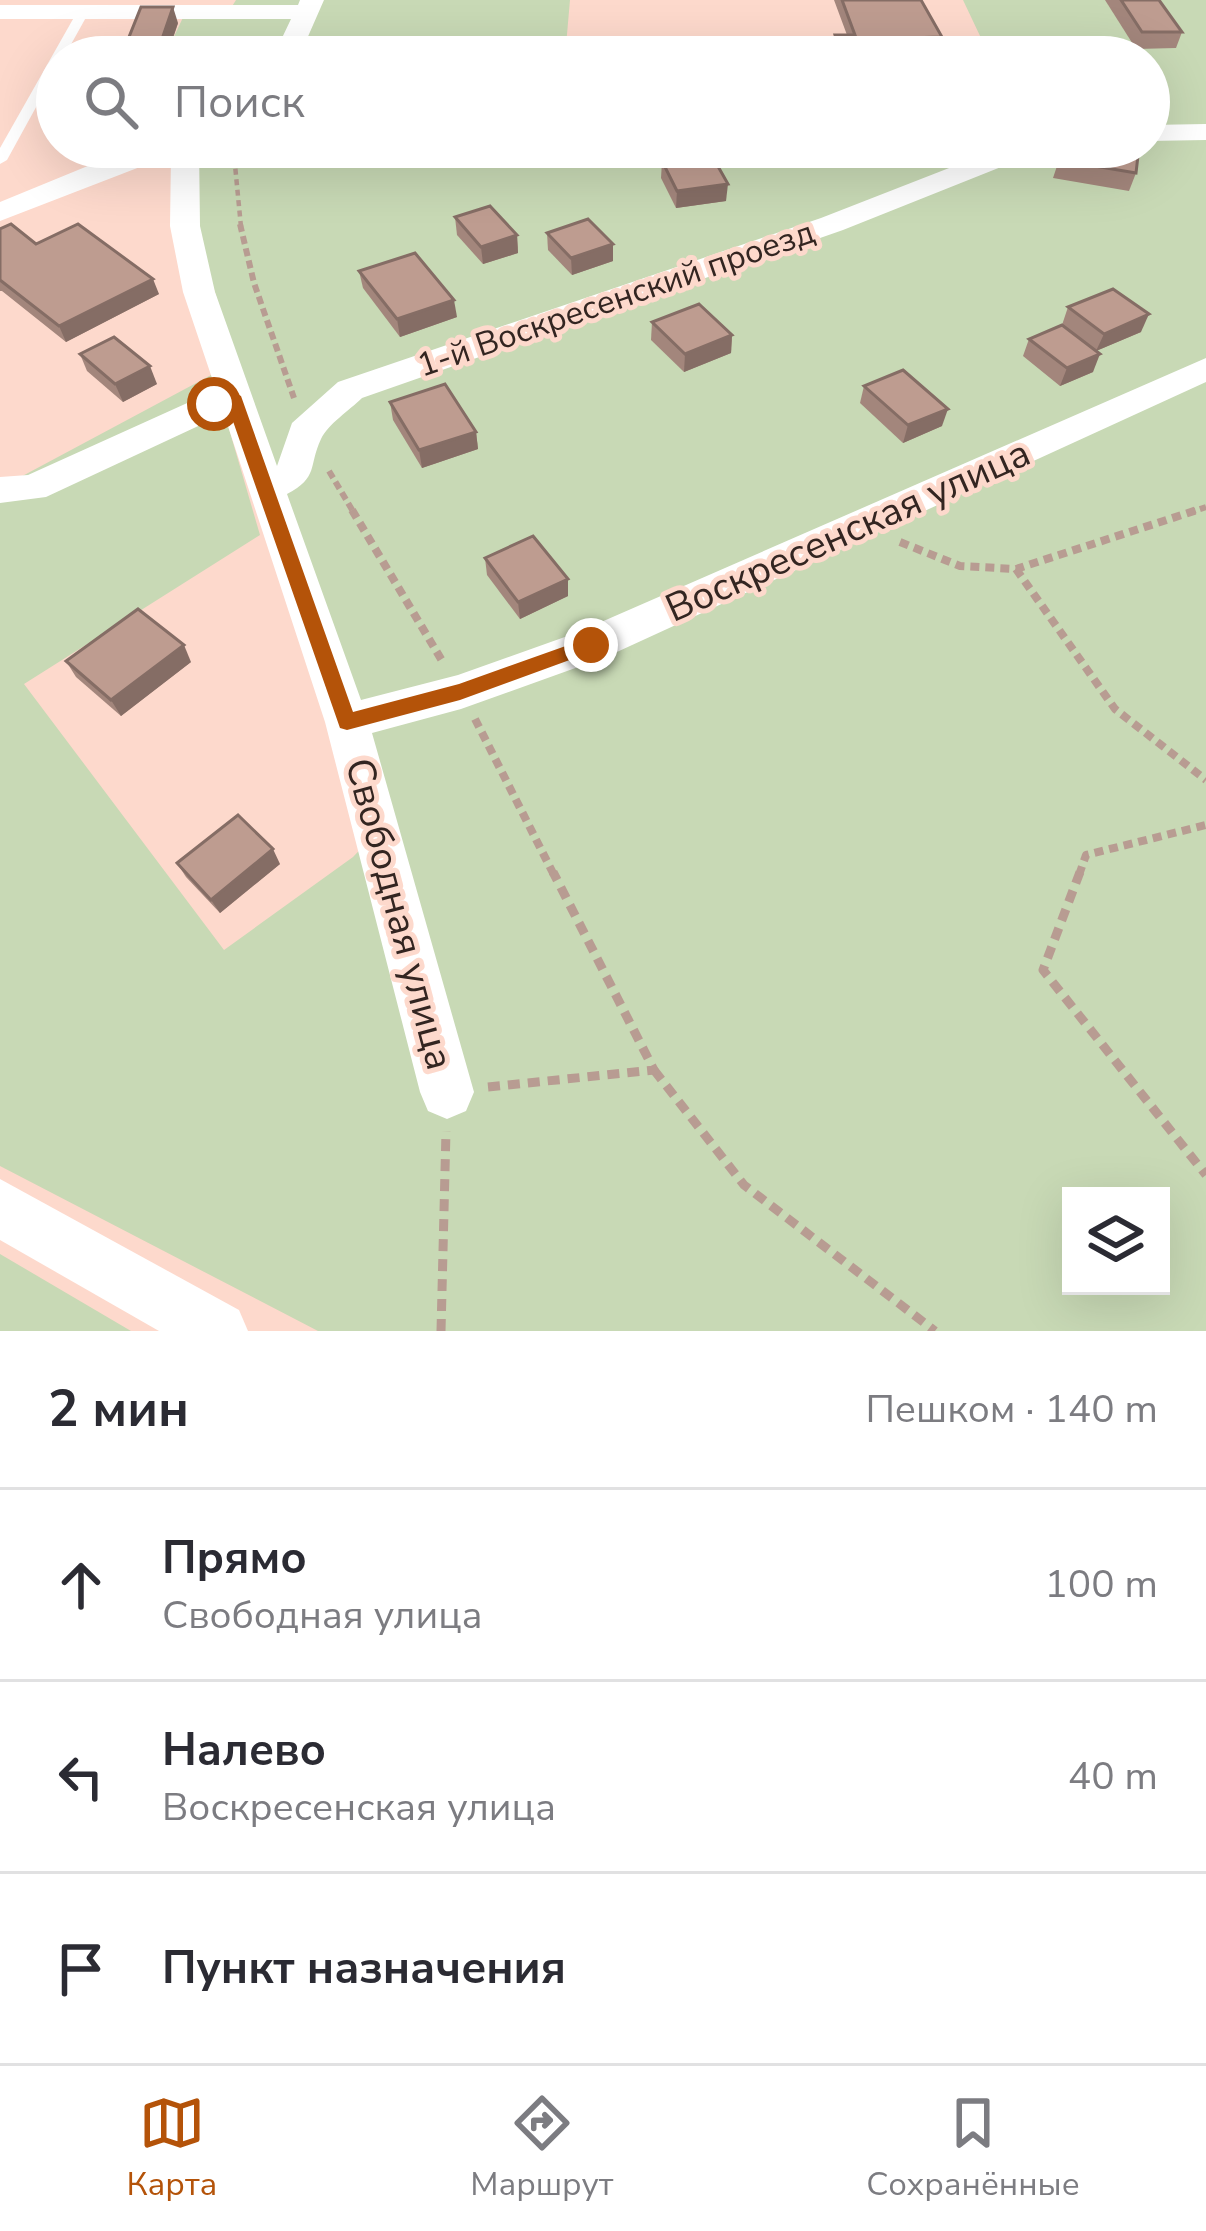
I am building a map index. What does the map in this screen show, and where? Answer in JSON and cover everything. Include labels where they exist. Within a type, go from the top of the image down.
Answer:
[{"type":"street","points":[[0,12],[308,6],[295,36]]},
{"type":"street","points":[[1170,133],[1206,132]]},
{"type":"street","points":[[0,212],[107,168]]},
{"type":"street","name":"Свободная улица","points":[[185,168],[185,226],[199,292],[347,722],[447,1092]]},
{"type":"street","name":"1-й Воскресенский проезд","points":[[265,490],[292,475],[305,431],[350,390],[832,224],[973,168]]},
{"type":"street","name":"Воскресенская улица","points":[[347,722],[460,692],[591,645],[854,524],[992,469],[1206,369]]},
{"type":"street","points":[[0,490],[33,488],[232,396]]},
{"type":"street","points":[[0,1208],[218,1331]]},
{"type":"lane","points":[[69,36],[83,12]]},
{"type":"lane","points":[[0,160],[36,96]]},
{"type":"path","points":[[236,168],[235,208],[243,251],[305,431],[460,692],[654,1070],[744,1185],[935,1331]]},
{"type":"path","points":[[854,524],[960,566],[1016,569],[1206,507]]},
{"type":"path","points":[[1016,569],[1115,709],[1206,780]]},
{"type":"path","points":[[1206,825],[1086,855],[1043,970],[1206,1175]]},
{"type":"path","points":[[441,1331],[447,1092],[654,1070]]},
{"type":"green space","points":[[236,0],[570,0],[567,36],[174,36],[188,7],[231,8]]},
{"type":"green space","points":[[963,0],[1206,0],[1206,1331],[318,1331],[0,1166],[0,488],[213,374],[260,535],[24,684],[224,950],[353,857],[392,816],[246,392],[194,225],[194,168],[1170,168],[1170,36],[980,36]]},
{"type":"green space","points":[[0,1254],[131,1331],[0,1331]]},
{"type":"building","points":[[842,0],[921,0],[941,36],[835,35],[855,35]]},
{"type":"building","points":[[1121,0],[1159,0],[1182,32],[1142,32]]},
{"type":"building","points":[[141,7],[173,7],[163,36],[129,36]]},
{"type":"building","points":[[666,168],[719,168],[728,184],[677,191]]},
{"type":"building","points":[[490,206],[517,235],[481,247],[455,217]]},
{"type":"building","points":[[588,219],[613,244],[571,258],[547,233]]},
{"type":"building","points":[[11,224],[36,244],[78,224],[153,279],[59,326],[0,280],[0,229]]},
{"type":"building","points":[[415,253],[454,300],[397,319],[359,271]]},
{"type":"building","points":[[1113,289],[1149,314],[1104,334],[1068,307]]},
{"type":"building","points":[[699,304],[732,335],[685,354],[652,322]]},
{"type":"building","points":[[1062,325],[1100,354],[1067,368],[1029,339]]},
{"type":"building","points":[[114,337],[150,366],[115,384],[80,354]]},
{"type":"building","points":[[903,370],[948,409],[908,425],[864,386]]},
{"type":"building","points":[[445,384],[476,432],[419,450],[390,402]]},
{"type":"building","points":[[533,536],[568,579],[518,602],[485,558]]},
{"type":"building","points":[[138,609],[184,645],[111,700],[66,661]]},
{"type":"building","points":[[238,815],[273,849],[211,900],[177,863]]},
{"type":"route","points":[[214,404],[232,396],[347,722],[460,692],[591,645]]}]
